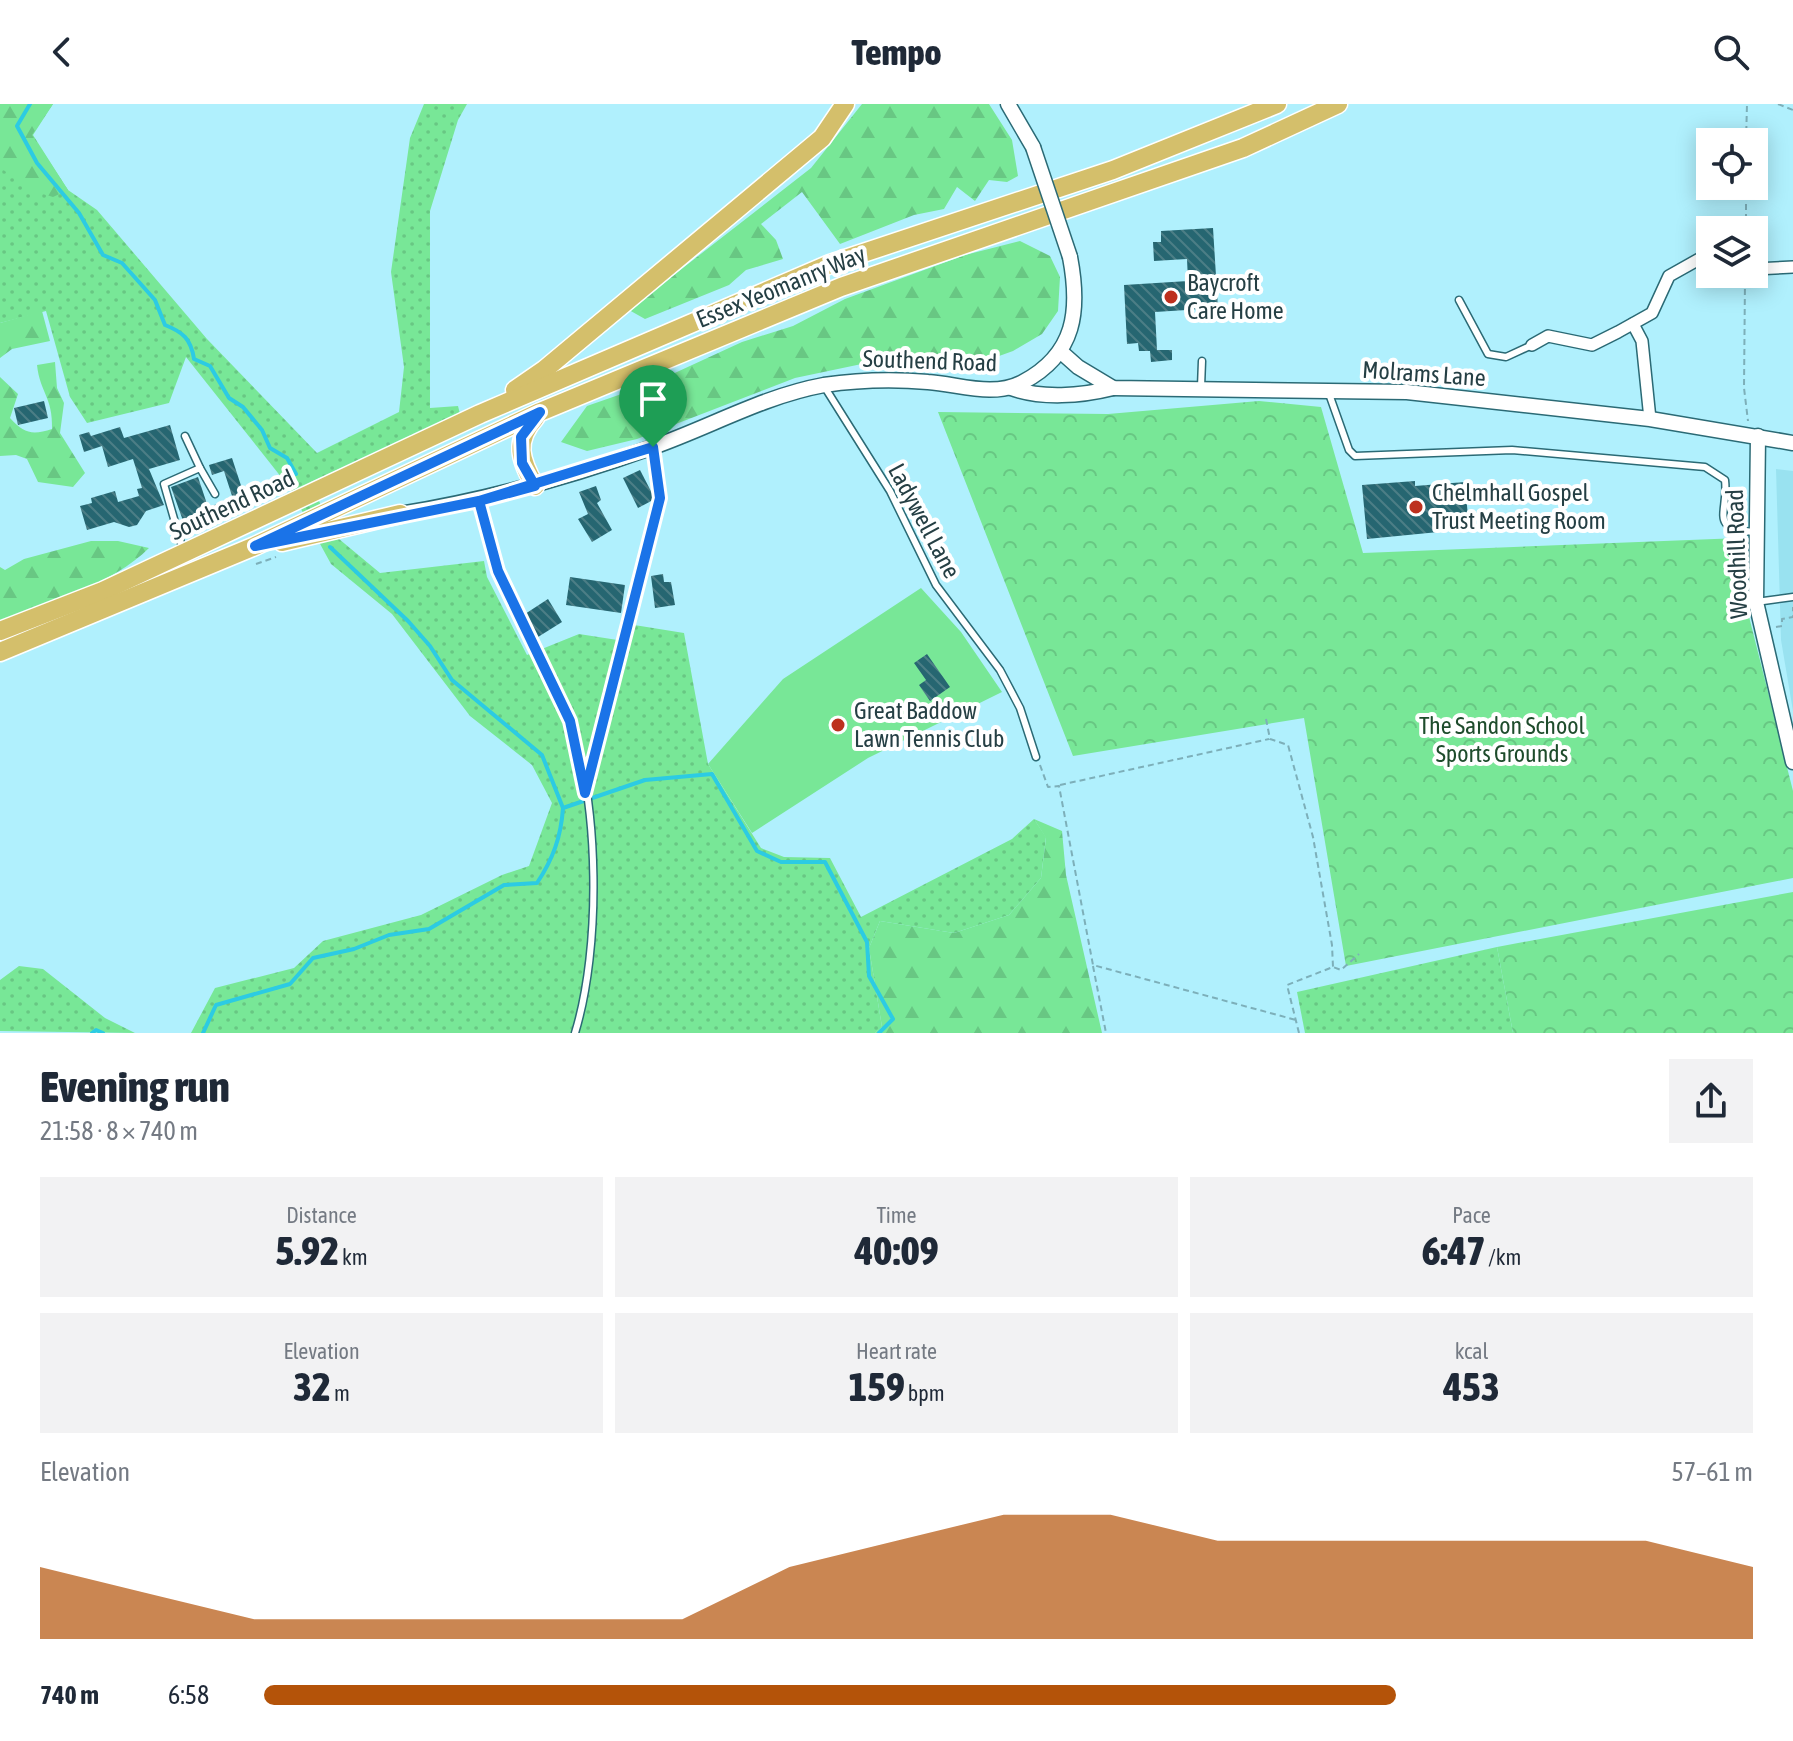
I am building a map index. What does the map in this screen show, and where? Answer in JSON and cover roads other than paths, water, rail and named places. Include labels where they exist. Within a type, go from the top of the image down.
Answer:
[{"type":"main road","points":[[480,414],[544,370],[822,138],[845,104]]},
{"type":"main road","name":"Essex Yeomanry Way","points":[[480,414],[830,264],[1113,170],[1277,104]]},
{"type":"main road","name":"Essex Yeomanry Way","points":[[255,546],[540,412],[841,287],[1243,148],[1338,104]]},
{"type":"main road","points":[[535,486],[522,463],[521,437],[540,412]]},
{"type":"main road","name":"Southend Road","points":[[0,631],[184,554],[480,414]]},
{"type":"main road","points":[[255,546],[400,510]]},
{"type":"main road","name":"Southend Road","points":[[0,652],[255,546]]},
{"type":"street","name":"Southend Road","points":[[400,510],[479,501],[535,486],[653,447],[777,396],[824,386],[902,381],[993,390],[1011,388],[1044,368],[1060,351],[1076,310],[1070,257],[1033,147],[1008,104]]},
{"type":"street","points":[[1532,345],[1548,336],[1592,345],[1633,324],[1652,313],[1669,276],[1696,261]]},
{"type":"street","points":[[1768,270],[1793,267]]},
{"type":"street","points":[[1633,324],[1642,341],[1650,419]]},
{"type":"street","points":[[1060,351],[1078,367],[1113,388]]},
{"type":"street","name":"Molrams Lane","points":[[1011,388],[1027,394],[1090,393],[1113,388],[1201,387],[1407,392],[1754,432],[1793,443]]},
{"type":"street","name":"Woodhill Road","points":[[1754,432],[1756,602],[1793,762]]},
{"type":"lane","points":[[1459,300],[1488,354],[1506,357],[1532,345]]},
{"type":"lane","points":[[1201,387],[1202,361]]},
{"type":"lane","name":"Ladywell Lane","points":[[824,386],[890,491],[936,585],[1000,670],[1020,708],[1036,757]]},
{"type":"lane","points":[[1328,390],[1349,450],[1355,456],[1512,450],[1705,467],[1725,480],[1721,516],[1726,525],[1736,531],[1755,532]]},
{"type":"lane","points":[[185,436],[215,494]]},
{"type":"lane","points":[[184,554],[162,488],[168,480],[200,468]]},
{"type":"lane","points":[[479,501],[498,571],[570,721],[585,793],[593,873],[591,930],[582,1007],[575,1033]]},
{"type":"lane","points":[[1756,602],[1793,600]]},
{"type":"waterway","points":[[30,104],[17,126],[37,163],[79,213],[103,255],[122,263],[155,300],[165,325],[185,337],[194,359],[210,366],[229,398],[243,407],[262,430],[270,448],[287,458],[296,474]]},
{"type":"waterway","points":[[330,547],[408,621],[430,646],[452,680],[542,755],[563,808]]},
{"type":"waterway","points":[[203,1033],[216,1005],[290,984],[313,958],[354,949],[389,935],[429,929],[504,885],[537,883],[555,847],[563,808],[645,780],[712,774],[757,851],[781,862],[825,862],[867,942],[869,976],[893,1019],[879,1033]]},
{"type":"waterway","points":[[92,1033],[96,1030],[103,1033]]},
{"type":"place","name":"Baycroft Care Home","points":[[1171,297]]},
{"type":"place","name":"Chelmhall Gospel Trust Meeting Room","points":[[1416,507]]},
{"type":"place","name":"Great Baddow Lawn Tennis Club","points":[[838,725]]},
{"type":"park label","name":"The Sandon School Sports Grounds","points":[[1502,740]]}]
